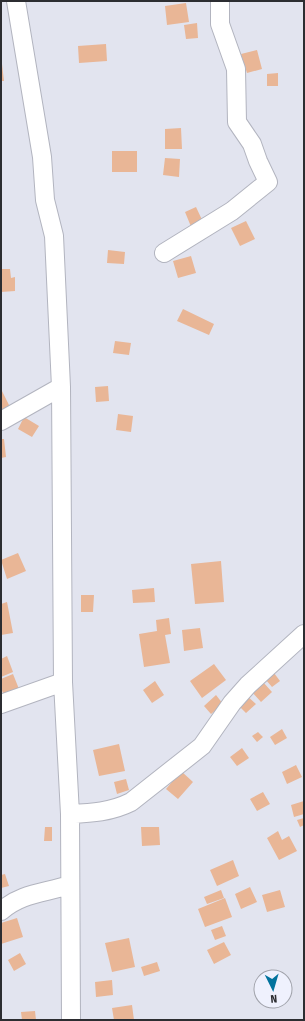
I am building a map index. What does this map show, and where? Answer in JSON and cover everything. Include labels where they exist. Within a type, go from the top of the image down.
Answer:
[{"type":"street","points":[[16,1],[42,157],[45,200],[54,236],[61,387],[62,682],[70,814],[69,885],[72,1020]]},
{"type":"street","points":[[164,254],[232,211],[268,182],[252,144],[237,122],[236,69],[220,24],[220,1]]},
{"type":"street","points":[[1,421],[61,387]]},
{"type":"street","points":[[70,814],[101,813],[119,808],[131,802],[202,746],[232,703],[248,685],[304,634]]},
{"type":"street","points":[[1,704],[62,682]]},
{"type":"street","points":[[1,911],[22,897],[69,885]]},
{"type":"building","points":[[186,3],[189,22],[167,25],[165,6]]},
{"type":"building","points":[[197,23],[198,38],[186,39],[184,25]]},
{"type":"building","points":[[106,44],[107,61],[79,63],[78,46]]},
{"type":"building","points":[[257,50],[262,69],[247,73],[241,54]]},
{"type":"building","points":[[2,64],[4,81],[1,81]]},
{"type":"building","points":[[278,73],[278,86],[267,86],[267,74]]},
{"type":"building","points":[[181,128],[182,149],[165,149],[165,129]]},
{"type":"building","points":[[112,151],[137,151],[137,172],[112,172]]},
{"type":"building","points":[[165,158],[180,159],[179,177],[163,175]]},
{"type":"building","points":[[196,207],[204,224],[192,229],[185,212]]},
{"type":"building","points":[[246,221],[255,239],[240,246],[231,228]]},
{"type":"building","points":[[108,250],[125,252],[124,264],[107,263]]},
{"type":"building","points":[[191,256],[196,273],[178,278],[173,261]]},
{"type":"building","points":[[1,269],[10,269],[11,278],[15,277],[15,291],[1,292]]},
{"type":"building","points":[[183,309],[214,324],[209,335],[177,321]]},
{"type":"building","points":[[115,341],[131,343],[129,355],[113,353]]},
{"type":"building","points":[[108,386],[109,401],[96,402],[95,387]]},
{"type":"building","points":[[1,389],[10,407],[1,411]]},
{"type":"building","points":[[118,414],[133,416],[131,432],[116,430]]},
{"type":"building","points":[[24,417],[39,426],[32,437],[18,429]]},
{"type":"building","points":[[1,439],[4,439],[6,457],[1,458]]},
{"type":"building","points":[[18,553],[26,571],[7,579],[1,560]]},
{"type":"building","points":[[221,561],[224,602],[195,604],[191,564]]},
{"type":"building","points":[[154,588],[155,602],[133,603],[132,590]]},
{"type":"building","points":[[81,595],[94,595],[93,612],[81,612]]},
{"type":"building","points":[[7,602],[13,633],[1,635],[1,604]]},
{"type":"building","points":[[169,618],[171,634],[165,635],[170,663],[144,667],[139,634],[157,631],[156,620]]},
{"type":"building","points":[[200,628],[203,648],[184,651],[182,630]]},
{"type":"building","points":[[7,656],[13,672],[1,677],[1,659]]},
{"type":"building","points":[[214,664],[226,680],[202,698],[190,681]]},
{"type":"building","points":[[274,673],[280,681],[272,687],[266,680]]},
{"type":"building","points":[[13,674],[19,689],[4,696],[1,688],[1,679]]},
{"type":"building","points":[[155,681],[164,695],[152,703],[143,690]]},
{"type":"building","points":[[263,682],[272,692],[261,702],[252,692]]},
{"type":"building","points":[[216,695],[223,704],[211,714],[204,706]]},
{"type":"building","points":[[246,695],[256,704],[246,713],[237,704]]},
{"type":"building","points":[[282,729],[287,738],[275,745],[270,737]]},
{"type":"building","points":[[258,732],[263,737],[257,742],[252,736]]},
{"type":"building","points":[[119,744],[125,771],[99,776],[93,750]]},
{"type":"building","points":[[242,748],[249,758],[237,766],[230,757]]},
{"type":"building","points":[[296,765],[302,777],[287,784],[282,772]]},
{"type":"building","points":[[181,771],[193,782],[178,799],[166,789]]},
{"type":"building","points":[[126,779],[129,790],[117,794],[114,782]]},
{"type":"building","points":[[263,792],[270,804],[257,811],[250,799]]},
{"type":"building","points":[[304,801],[304,814],[294,817],[291,805]]},
{"type":"building","points":[[304,818],[304,825],[300,827],[297,820]]},
{"type":"building","points":[[45,827],[52,827],[52,841],[44,841]]},
{"type":"building","points":[[141,827],[159,827],[160,845],[142,846]]},
{"type":"building","points":[[278,831],[282,840],[289,836],[297,851],[279,860],[267,838]]},
{"type":"building","points":[[233,860],[239,876],[217,886],[210,870]]},
{"type":"building","points":[[5,874],[9,886],[1,888],[1,875]]},
{"type":"building","points":[[250,887],[257,902],[241,909],[235,894]]},
{"type":"building","points":[[221,890],[224,898],[207,904],[204,897]]},
{"type":"building","points":[[280,890],[285,907],[267,912],[262,895]]},
{"type":"building","points":[[225,898],[232,917],[205,927],[198,909]]},
{"type":"building","points":[[17,918],[23,937],[1,944],[1,923]]},
{"type":"building","points":[[222,926],[226,936],[215,940],[211,930]]},
{"type":"building","points":[[129,938],[135,967],[112,972],[105,943]]},
{"type":"building","points":[[224,942],[231,955],[214,964],[207,950]]},
{"type":"building","points":[[20,953],[26,964],[14,971],[8,960]]},
{"type":"building","points":[[157,962],[160,971],[144,976],[141,967]]},
{"type":"building","points":[[112,980],[113,995],[96,997],[95,982]]},
{"type":"building","points":[[132,1005],[134,1020],[114,1020],[112,1008]]},
{"type":"building","points":[[35,1011],[36,1020],[22,1020],[21,1012]]}]
